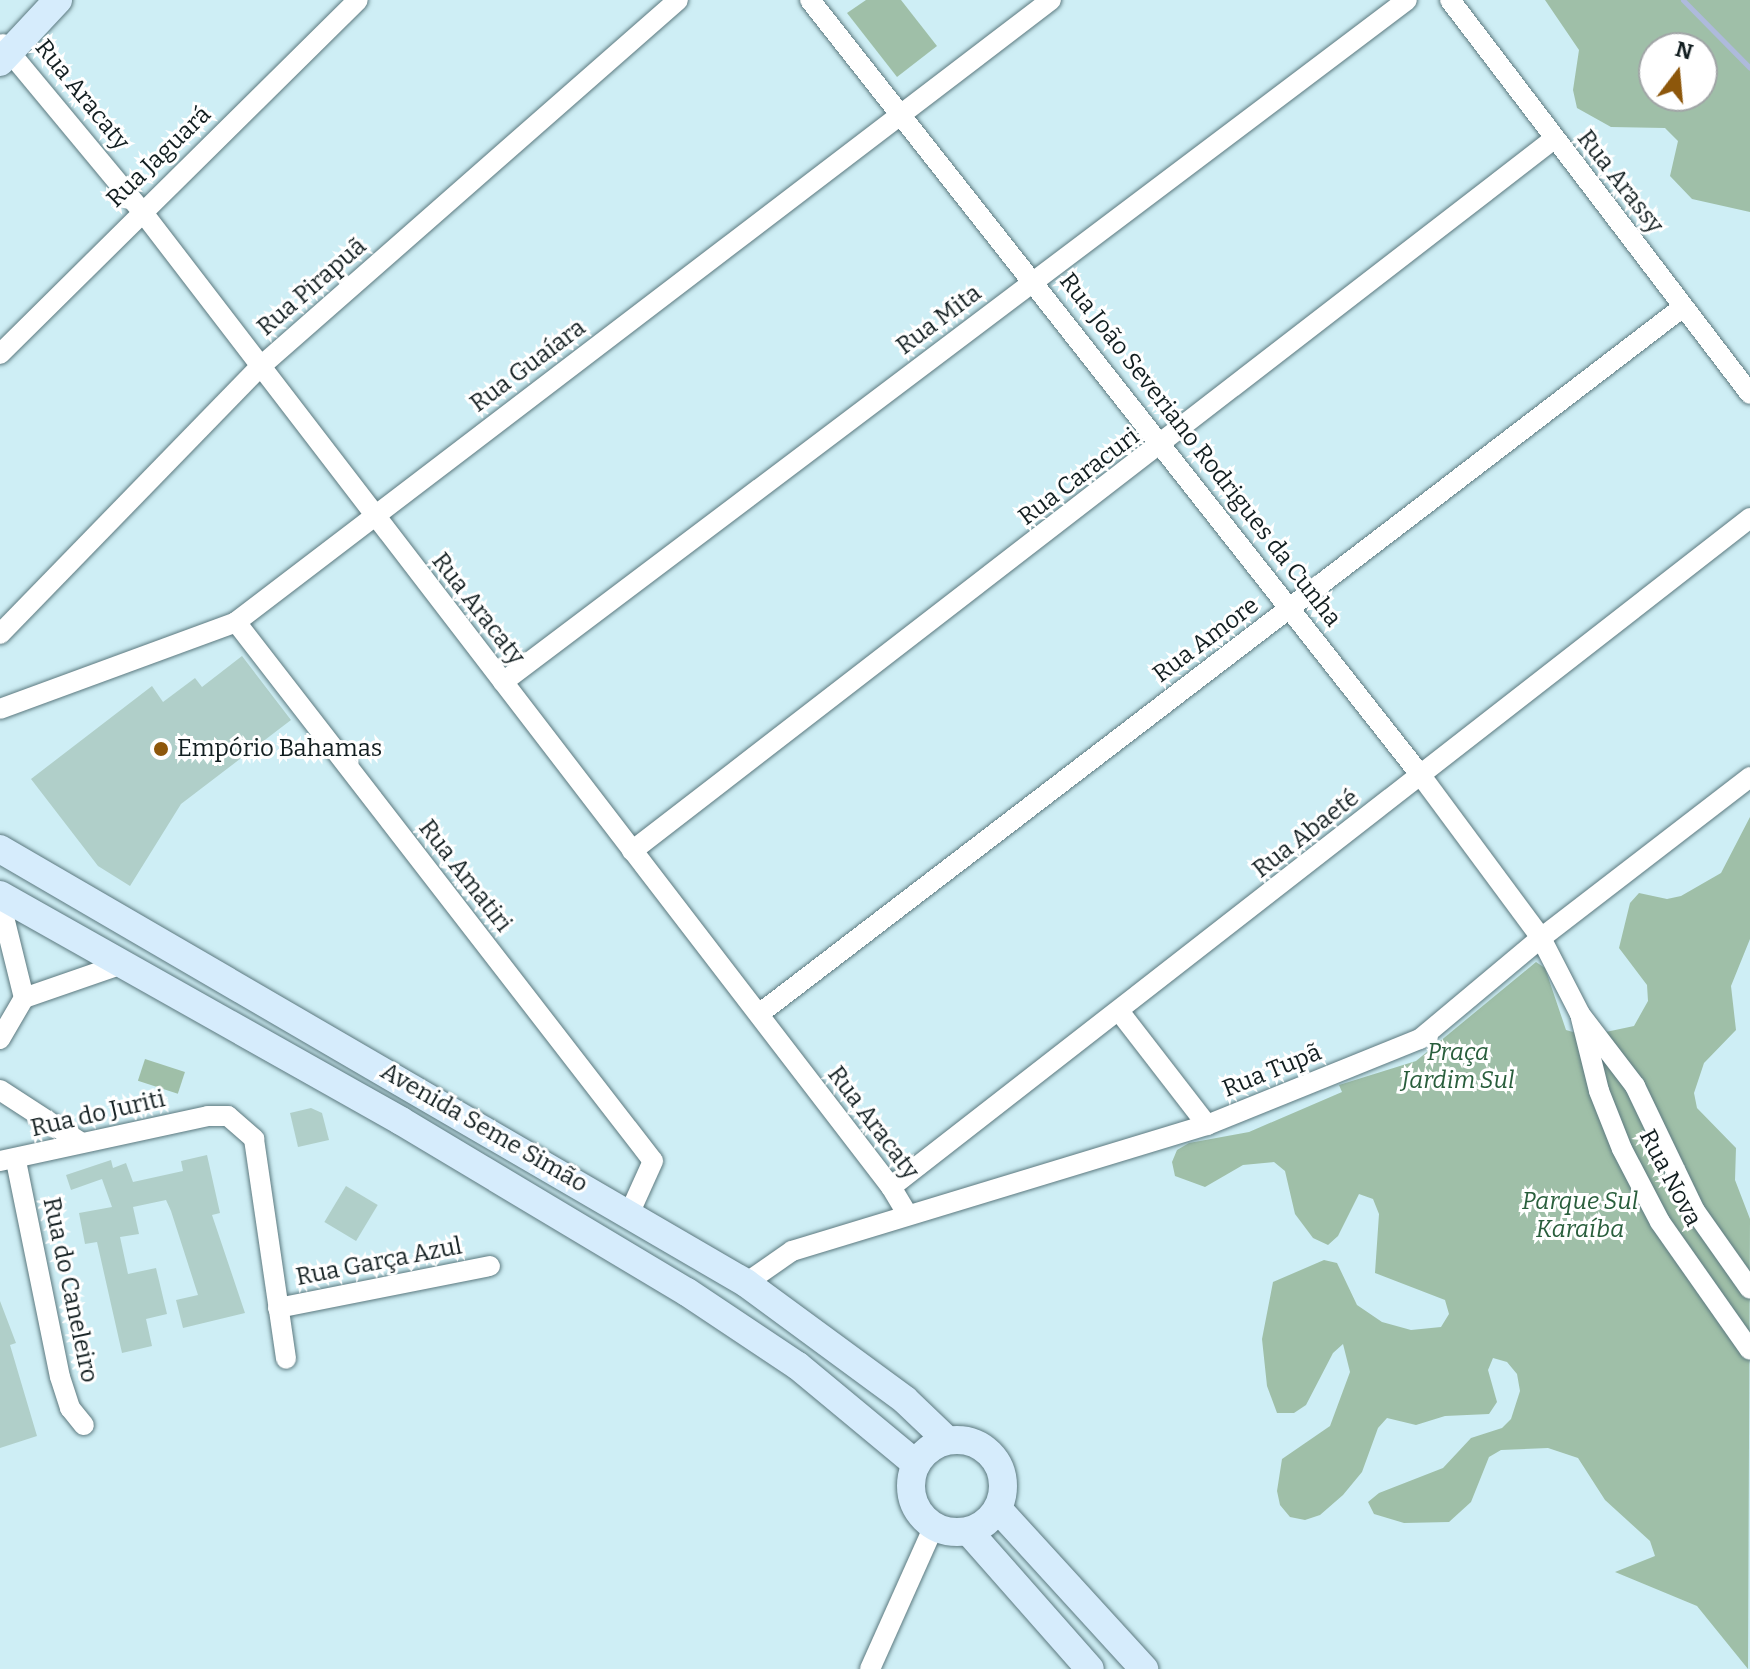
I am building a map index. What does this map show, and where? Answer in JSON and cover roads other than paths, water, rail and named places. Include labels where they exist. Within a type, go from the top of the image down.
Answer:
[{"type":"main road","points":[[4,51],[58,0]]},
{"type":"main road","name":"Avenida Seme Simão","points":[[0,849],[630,1212],[746,1283],[905,1400],[946,1439]]},
{"type":"main road","name":"Avenida Seme Simão","points":[[0,898],[287,1057],[687,1292],[798,1366],[915,1463]]},
{"type":"main road","points":[[287,1057],[337,1071],[353,1053]]},
{"type":"main road","points":[[946,1439],[971,1443],[991,1461],[1003,1485],[998,1509],[970,1533],[954,1534],[934,1526],[914,1495],[915,1463],[946,1439]]},
{"type":"main road","points":[[998,1509],[1144,1669]]},
{"type":"main road","points":[[970,1533],[1090,1669]]},
{"type":"street","name":"Rua Jaguará","points":[[0,354],[141,210],[358,0]]},
{"type":"street","name":"Rua Pirapuã","points":[[0,634],[260,367],[678,0]]},
{"type":"street","name":"Rua João Severiano Rodrigues da Cunha","points":[[810,0],[1035,281],[1422,777],[1541,938]]},
{"type":"street","name":"Rua Guaíara","points":[[0,709],[236,622],[1051,0]]},
{"type":"street","name":"Rua Mita","points":[[503,682],[1407,0]]},
{"type":"street","name":"Rua Arassy","points":[[1450,0],[1750,394]]},
{"type":"street","name":"Rua Aracaty","points":[[4,51],[141,210],[373,517],[891,1187],[907,1214]]},
{"type":"street","name":"Rua Caracuri","points":[[632,851],[1162,446],[1554,139]]},
{"type":"street","name":"Rua Amore","points":[[759,1014],[1683,307]]},
{"type":"street","name":"Rua Abaeté","points":[[891,1187],[1422,777],[1750,518]]},
{"type":"street","name":"Rua Amatiri","points":[[236,622],[653,1161],[630,1212]]},
{"type":"street","name":"Rua Tupã","points":[[746,1283],[792,1251],[1207,1125],[1420,1039],[1541,938],[1750,777]]},
{"type":"street","points":[[0,898],[24,998]]},
{"type":"street","name":"Rua Nova","points":[[1541,938],[1580,1014],[1620,1061],[1695,1211],[1750,1289]]},
{"type":"street","points":[[0,1039],[24,998],[122,964]]},
{"type":"street","points":[[1119,1011],[1207,1125]]},
{"type":"street","name":"Rua Nova","points":[[1580,1014],[1596,1080],[1622,1149],[1660,1222],[1750,1350]]},
{"type":"street","points":[[0,1090],[80,1142]]},
{"type":"street","name":"Rua do Juriti","points":[[8,1161],[80,1142],[208,1116],[228,1116],[254,1139],[278,1308]]},
{"type":"street","name":"Rua do Caneleiro","points":[[8,1161],[60,1377],[70,1408],[84,1425]]},
{"type":"street","name":"Rua Garça Azul","points":[[278,1308],[490,1266]]},
{"type":"street","points":[[278,1308],[286,1359]]},
{"type":"street","points":[[870,1669],[934,1526]]},
{"type":"waterway","points":[[1683,0],[1750,68]]},
{"type":"place","name":"Empório Bahamas","points":[[161,749]]},
{"type":"park label","name":"Praça Jardim Sul","points":[[1458,1067]]},
{"type":"park label","name":"Parque Sul Karaíba","points":[[1580,1216]]}]
